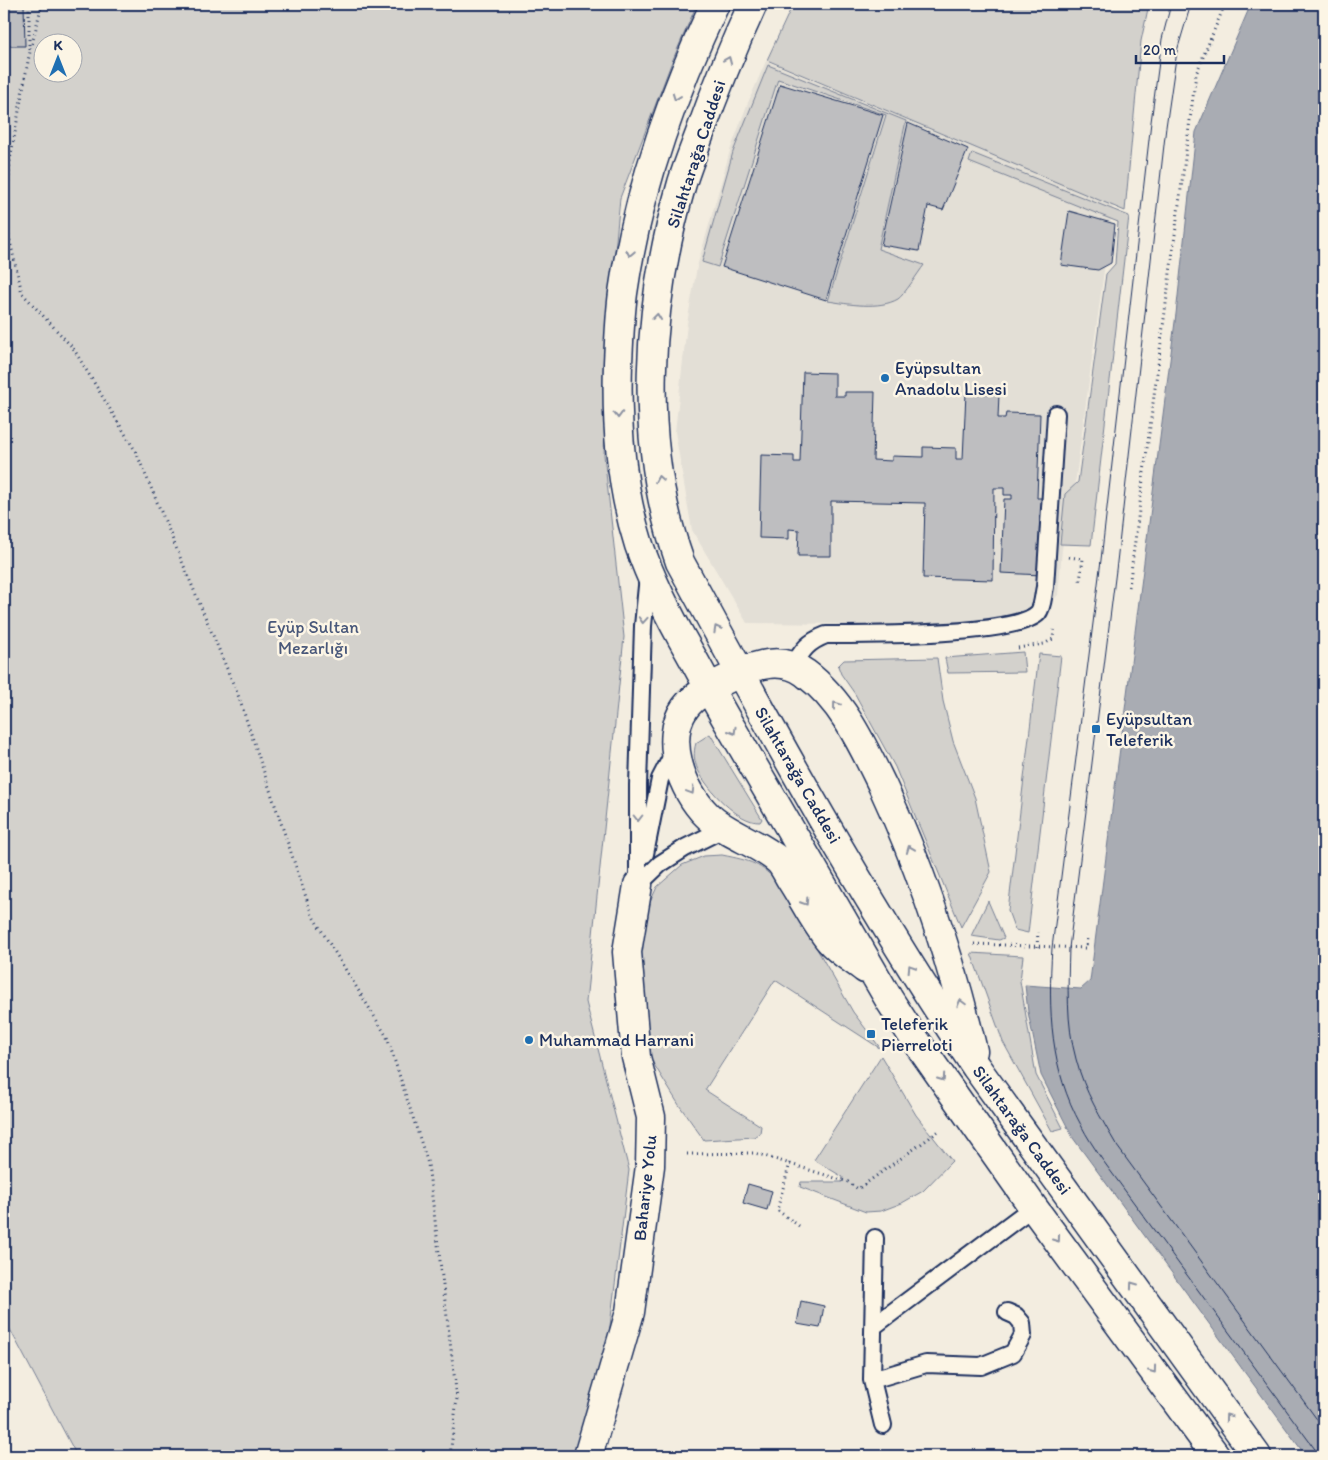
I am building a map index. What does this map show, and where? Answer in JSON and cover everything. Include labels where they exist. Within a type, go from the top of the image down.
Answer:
[{"type":"main road","name":"Silahtarağa Caddesi","points":[[715,4],[697,41],[677,92],[642,197],[623,294],[617,390],[618,434],[629,511],[649,572],[679,635],[708,689],[916,1041],[1033,1207],[1216,1456]]},
{"type":"main road","name":"Silahtarağa Caddesi","points":[[754,4],[727,62],[683,181],[669,232],[660,287],[654,342],[653,432],[664,508],[680,562],[758,708],[933,1003],[976,1067],[1257,1456]]},
{"type":"main road","points":[[878,979],[831,942],[780,862],[707,815],[690,791],[678,768],[675,750],[676,733],[680,717],[686,707],[708,689],[740,672],[764,664],[782,663],[804,671],[822,686],[855,730],[903,830],[926,889],[963,1008],[976,1067]]},
{"type":"main road","name":"Bahariye Yolu","points":[[588,1456],[630,1312],[650,1166],[651,1117],[636,1057],[628,952],[638,885]]},
{"type":"lane","points":[[793,666],[804,648],[813,640],[826,635],[944,633],[1013,624],[1037,614],[1045,587],[1056,414]]},
{"type":"lane","points":[[638,885],[638,785],[643,626],[649,572]]},
{"type":"lane","points":[[638,885],[660,779],[675,750]]},
{"type":"lane","points":[[638,885],[660,864],[685,848],[725,828]]},
{"type":"lane","points":[[874,1326],[1033,1207]]},
{"type":"lane","points":[[875,1238],[872,1380],[884,1425]]},
{"type":"lane","points":[[872,1380],[926,1364],[982,1366],[1013,1352],[1019,1345],[1023,1335],[1022,1323],[1016,1316],[1007,1312]]},
{"type":"path","points":[[29,4],[29,56]]},
{"type":"path","points":[[42,4],[29,56],[10,160],[6,224],[22,293],[73,348],[136,452],[238,695],[312,915],[387,1037],[428,1164],[457,1398],[450,1456]]},
{"type":"path","points":[[1129,587],[1196,74],[1225,4]]},
{"type":"path","points":[[1080,581],[1083,559]]},
{"type":"path","points":[[1037,948],[1038,932]]},
{"type":"path","points":[[945,948],[963,944],[1037,948],[1086,948],[1086,938]]},
{"type":"path","points":[[687,1154],[755,1153],[848,1182],[858,1189],[939,1131]]},
{"type":"path","points":[[790,1163],[777,1210],[800,1226]]},
{"type":"shaded area","points":[[1251,4],[1324,4],[1324,1456],[1306,1456],[1073,1138],[1041,1075],[1028,1012],[1025,985],[1081,989],[1090,981],[1176,314],[1196,132]]},
{"type":"shaded area","name":"Eyüpsultan Anadolu Lisesi","points":[[766,61],[1113,205],[1076,477],[1062,549],[1058,595],[1036,618],[1013,626],[747,623],[692,530],[675,432],[687,324],[697,267],[730,151]]},
{"type":"green space","name":"Eyüp Sultan Mezarlığı","points":[[4,4],[697,4],[671,64],[620,198],[608,325],[604,455],[624,637],[586,1002],[629,1170],[609,1334],[575,1456],[77,1456],[4,1318]]},
{"type":"green space","points":[[793,4],[1149,4],[1141,41],[1125,211],[767,60]]},
{"type":"green space","points":[[768,65],[906,121],[878,249],[924,265],[898,299],[873,305],[854,305],[828,301],[886,115],[778,79],[718,267],[702,262],[733,152]]},
{"type":"green space","points":[[972,153],[1129,216],[1091,545],[1060,544],[1065,494],[1078,482],[1106,274],[1115,264],[1118,222],[969,162]]},
{"type":"green space","points":[[1023,652],[1025,672],[948,673],[945,658]]},
{"type":"green space","points":[[1039,654],[1061,656],[1028,933],[1015,930],[1008,911]]},
{"type":"green space","points":[[937,658],[943,701],[953,741],[975,798],[991,872],[961,927],[895,767],[838,666],[844,660]]},
{"type":"green space","points":[[710,734],[762,819],[760,822],[751,821],[733,811],[724,804],[702,778],[696,763],[695,747],[696,743]]},
{"type":"green space","points":[[722,855],[741,859],[760,867],[780,884],[853,1012],[881,1049],[775,980],[705,1090],[761,1126],[760,1133],[755,1137],[704,1140],[679,1105],[645,1050],[639,946],[645,913],[657,887],[682,865],[704,856]]},
{"type":"green space","points":[[988,901],[1004,938],[999,940],[971,936]]},
{"type":"green space","points":[[971,953],[1023,956],[1020,981],[1036,1075],[1063,1128],[1052,1131],[1003,1042]]},
{"type":"green space","points":[[881,1056],[916,1115],[952,1161],[923,1191],[902,1203],[881,1211],[866,1212],[800,1187],[801,1182],[842,1182],[843,1177],[814,1160]]},
{"type":"building","points":[[24,5],[25,46],[4,46],[4,6]]},
{"type":"building","points":[[780,84],[883,115],[826,300],[722,267]]},
{"type":"building","points":[[908,123],[968,149],[943,210],[928,206],[919,251],[881,245]]},
{"type":"building","points":[[1069,211],[1115,224],[1111,263],[1098,270],[1061,265]]},
{"type":"building","points":[[803,372],[835,373],[835,396],[845,396],[845,392],[875,392],[873,460],[892,461],[892,456],[923,457],[923,447],[956,448],[956,459],[963,459],[966,393],[999,394],[998,418],[1005,418],[1006,413],[1040,414],[1037,498],[1045,498],[1042,575],[1001,573],[1004,499],[1012,499],[1012,495],[1004,495],[1004,488],[994,488],[993,580],[923,578],[925,503],[831,501],[831,556],[798,556],[799,530],[789,529],[789,539],[759,538],[761,455],[794,456],[794,462],[800,462]]},
{"type":"building","points":[[748,1184],[772,1191],[767,1210],[743,1203]]},
{"type":"building","points":[[801,1301],[824,1306],[820,1328],[797,1324]]},
{"type":"tram line","points":[[1171,4],[1162,39],[1151,122],[1101,560],[1052,948],[1050,994],[1053,1039],[1057,1061],[1071,1104],[1093,1146],[1320,1456]]},
{"type":"tram line","points":[[1191,4],[1177,51],[1166,127],[1117,562],[1069,948],[1069,1018],[1079,1071],[1094,1104],[1117,1146],[1324,1429]]},
{"type":"place","name":"Eyüpsultan Anadolu Lisesi","points":[[885,378]]},
{"type":"place","name":"Eyüpsultan Teleferik","points":[[1096,729]]},
{"type":"place","name":"Teleferik Pierreloti","points":[[871,1034]]},
{"type":"place","name":"Muhammad Harrani","points":[[529,1040]]}]
